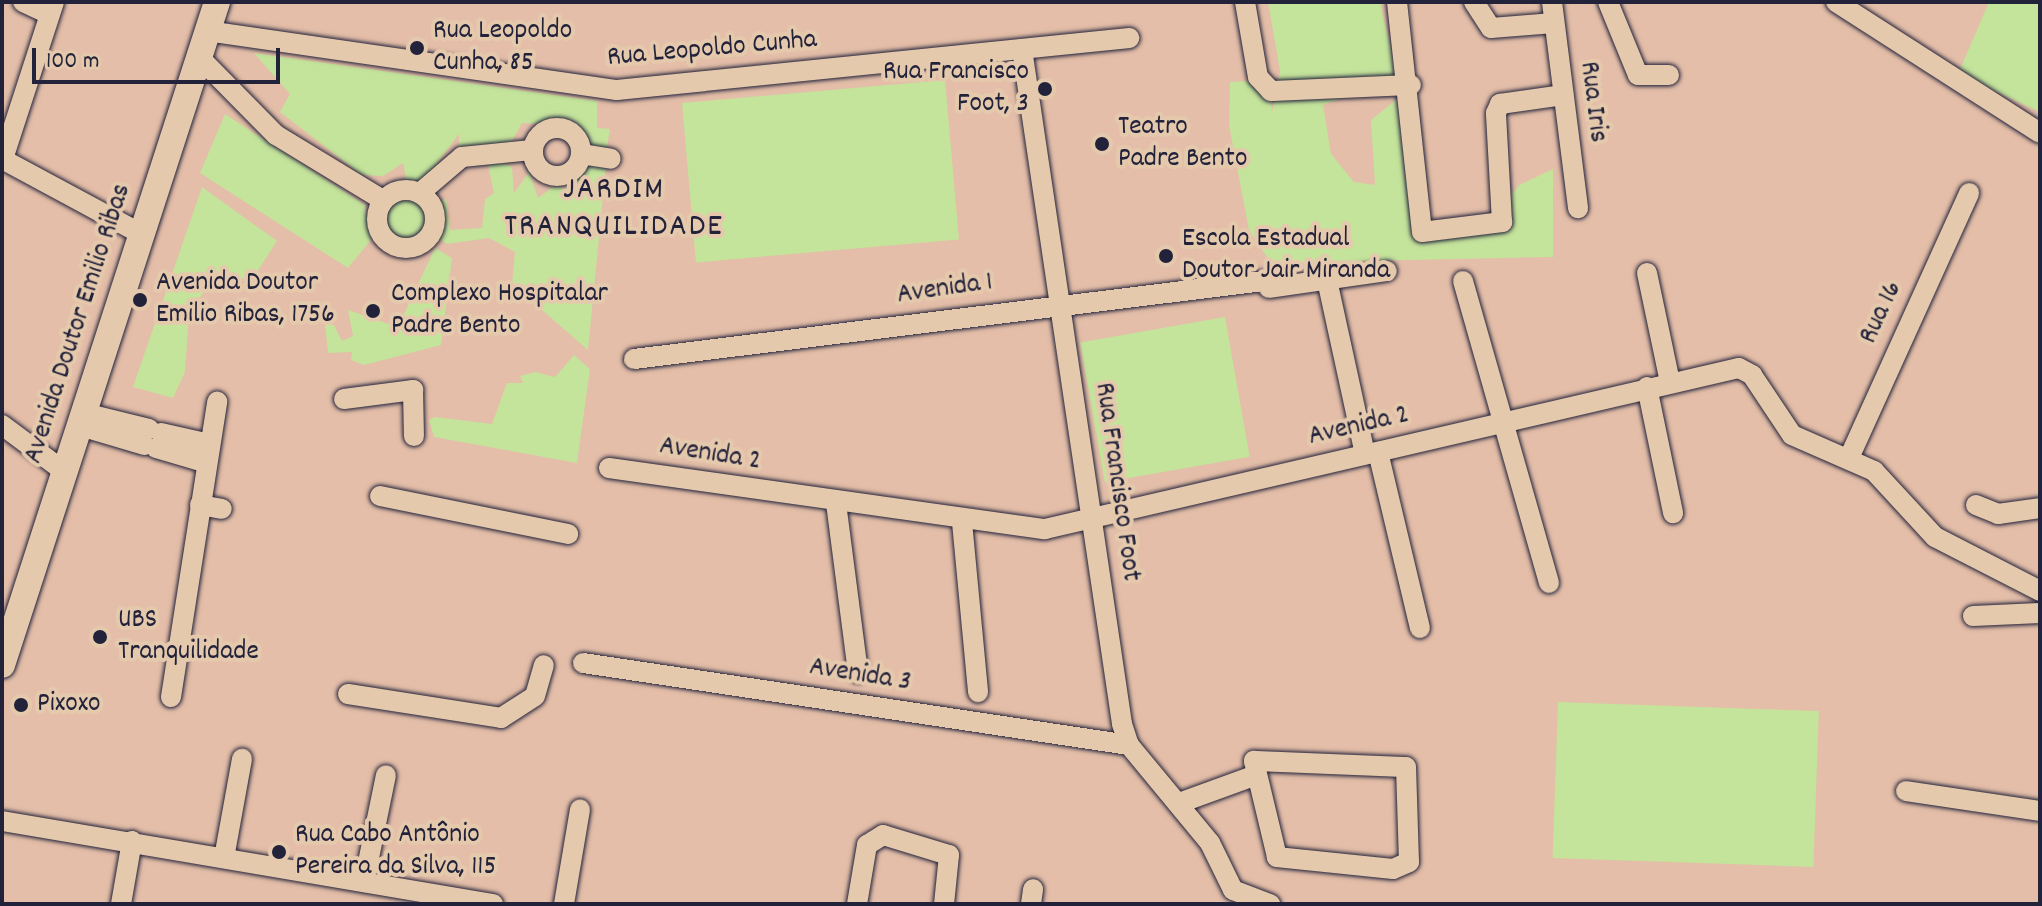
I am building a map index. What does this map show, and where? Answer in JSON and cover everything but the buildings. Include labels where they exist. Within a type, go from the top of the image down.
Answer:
[{"type":"main road","name":"Avenida Doutor Emilio Ribas","points":[[4,648],[65,472],[217,2]]},
{"type":"street","points":[[23,2],[52,8],[3,159],[141,234]]},
{"type":"street","points":[[1245,2],[1258,77],[1271,91],[1411,85]]},
{"type":"street","points":[[1397,2],[1411,85],[1419,227],[1427,234],[1502,222],[1496,113],[1500,104],[1563,95]]},
{"type":"street","points":[[1474,2],[1491,28],[1553,12]]},
{"type":"street","points":[[1608,2],[1638,75],[1669,75]]},
{"type":"street","points":[[1836,2],[2040,133]]},
{"type":"street","name":"Rua Iris","points":[[1553,12],[1578,208]]},
{"type":"street","name":"Rua Leopoldo Cunha","points":[[202,43],[617,90],[1129,38]]},
{"type":"street","points":[[202,43],[276,135],[383,200]]},
{"type":"street","name":"Rua Francisco Foot","points":[[1022,49],[1129,745]]},
{"type":"street","points":[[532,150],[538,136],[566,129],[581,154],[611,159]]},
{"type":"street","points":[[421,192],[462,157],[532,150]]},
{"type":"street","points":[[532,150],[547,175],[562,177],[581,154]]},
{"type":"street","points":[[401,189],[421,192],[435,208],[435,229],[422,245],[401,249],[383,239],[376,219],[383,200],[401,189]]},
{"type":"street","name":"Rua 16","points":[[1849,458],[1969,193]]},
{"type":"street","name":"Avenida 1","points":[[634,359],[1063,302],[1327,280],[1387,271]]},
{"type":"street","points":[[1647,273],[1670,382]]},
{"type":"street","points":[[1327,280],[1420,628]]},
{"type":"street","points":[[1463,281],[1549,583]]},
{"type":"street","name":"Avenida 2","points":[[609,468],[962,522],[1045,529],[1739,368],[1752,375],[1792,435],[1874,471],[1935,537],[2040,591]]},
{"type":"street","points":[[1647,387],[1673,513]]},
{"type":"street","points":[[344,399],[413,390],[414,436]]},
{"type":"street","points":[[171,697],[217,402]]},
{"type":"street","points":[[82,420],[209,454]]},
{"type":"street","points":[[2,425],[65,472]]},
{"type":"street","points":[[380,496],[568,534]]},
{"type":"street","points":[[836,503],[858,673]]},
{"type":"street","points":[[200,505],[222,509]]},
{"type":"street","points":[[1976,505],[1998,514],[2040,508]]},
{"type":"street","points":[[962,522],[978,692]]},
{"type":"street","points":[[1973,616],[2040,613]]},
{"type":"street","name":"Avenida 3","points":[[583,663],[1129,745]]},
{"type":"street","points":[[348,694],[501,718],[516,714],[535,696],[544,665]]},
{"type":"street","points":[[1129,745],[1182,802],[1231,897],[1270,904]]},
{"type":"street","points":[[224,858],[242,759]]},
{"type":"street","points":[[1254,761],[1406,767],[1409,862],[1393,869],[1277,857],[1256,775],[1254,761]]},
{"type":"street","points":[[364,882],[386,775]]},
{"type":"street","points":[[1182,802],[1256,775]]},
{"type":"street","points":[[1906,791],[2040,811]]},
{"type":"street","points":[[564,904],[580,809]]},
{"type":"street","points":[[2,821],[364,882],[390,896],[493,904]]},
{"type":"street","points":[[857,904],[867,845],[894,837],[941,850],[951,863],[944,904]]},
{"type":"street","points":[[121,904],[132,841]]},
{"type":"green space","points":[[1268,2],[1380,2],[1397,77],[1323,105],[1331,154],[1354,182],[1375,185],[1371,120],[1397,99],[1422,226],[1493,220],[1519,185],[1553,169],[1553,257],[1271,263],[1249,230],[1229,125],[1230,82],[1268,80],[1272,112],[1280,71]]},
{"type":"green space","points":[[1989,2],[2040,2],[2040,112],[1958,74]]},
{"type":"green space","points":[[254,53],[597,101],[597,128],[610,129],[606,153],[585,150],[568,126],[522,123],[509,146],[459,153],[459,134],[421,185],[407,184],[403,163],[383,176],[362,175],[280,112],[290,94]]},
{"type":"green space","points":[[945,80],[959,239],[696,262],[682,103]]},
{"type":"green space","points":[[225,114],[365,205],[371,240],[348,268],[200,173]]},
{"type":"green space","points":[[500,161],[512,167],[514,193],[529,172],[538,198],[554,186],[565,189],[584,163],[606,166],[588,350],[512,284],[515,252],[489,238],[447,244],[439,238],[436,207],[446,198],[450,230],[482,228],[485,199],[494,193],[488,165]]},
{"type":"green space","points":[[202,187],[277,241],[255,275],[205,290],[189,313],[185,372],[173,398],[133,387]]},
{"type":"green space","points":[[406,192],[425,200],[433,219],[425,238],[406,246],[387,238],[379,219],[387,200]]},
{"type":"green space","points":[[435,248],[452,258],[441,345],[364,365],[351,360],[352,352],[328,353],[325,324],[334,325],[342,341],[353,336],[348,310],[398,327]]},
{"type":"green space","points":[[1225,317],[1250,457],[1105,482],[1080,343]]},
{"type":"green space","points":[[574,355],[590,369],[577,463],[434,437],[429,420],[435,417],[492,424],[507,383],[523,383],[520,376],[535,372],[555,377]]},
{"type":"green space","points":[[1558,702],[1819,711],[1813,867],[1553,858]]},
{"type":"place","name":"Rua Leopoldo Cunha, 85","points":[[417,48]]},
{"type":"place","name":"Rua Francisco Foot, 3","points":[[1045,89]]},
{"type":"place","name":"Teatro Padre Bento","points":[[1102,144]]},
{"type":"place","name":"Escola Estadual Doutor Jair Miranda","points":[[1166,256]]},
{"type":"place","name":"Avenida Doutor Emilio Ribas, 1756","points":[[140,300]]},
{"type":"place","name":"Complexo Hospitalar Padre Bento","points":[[373,311]]},
{"type":"place","name":"UBS Tranquilidade","points":[[100,637]]},
{"type":"place","name":"Pixoxo","points":[[21,705]]},
{"type":"place","name":"Rua Cabo Antônio Pereira da Silva, 115","points":[[279,852]]},
{"type":"district","name":"JARDIM TRANQUILIDADE","points":[[614,210]]}]
